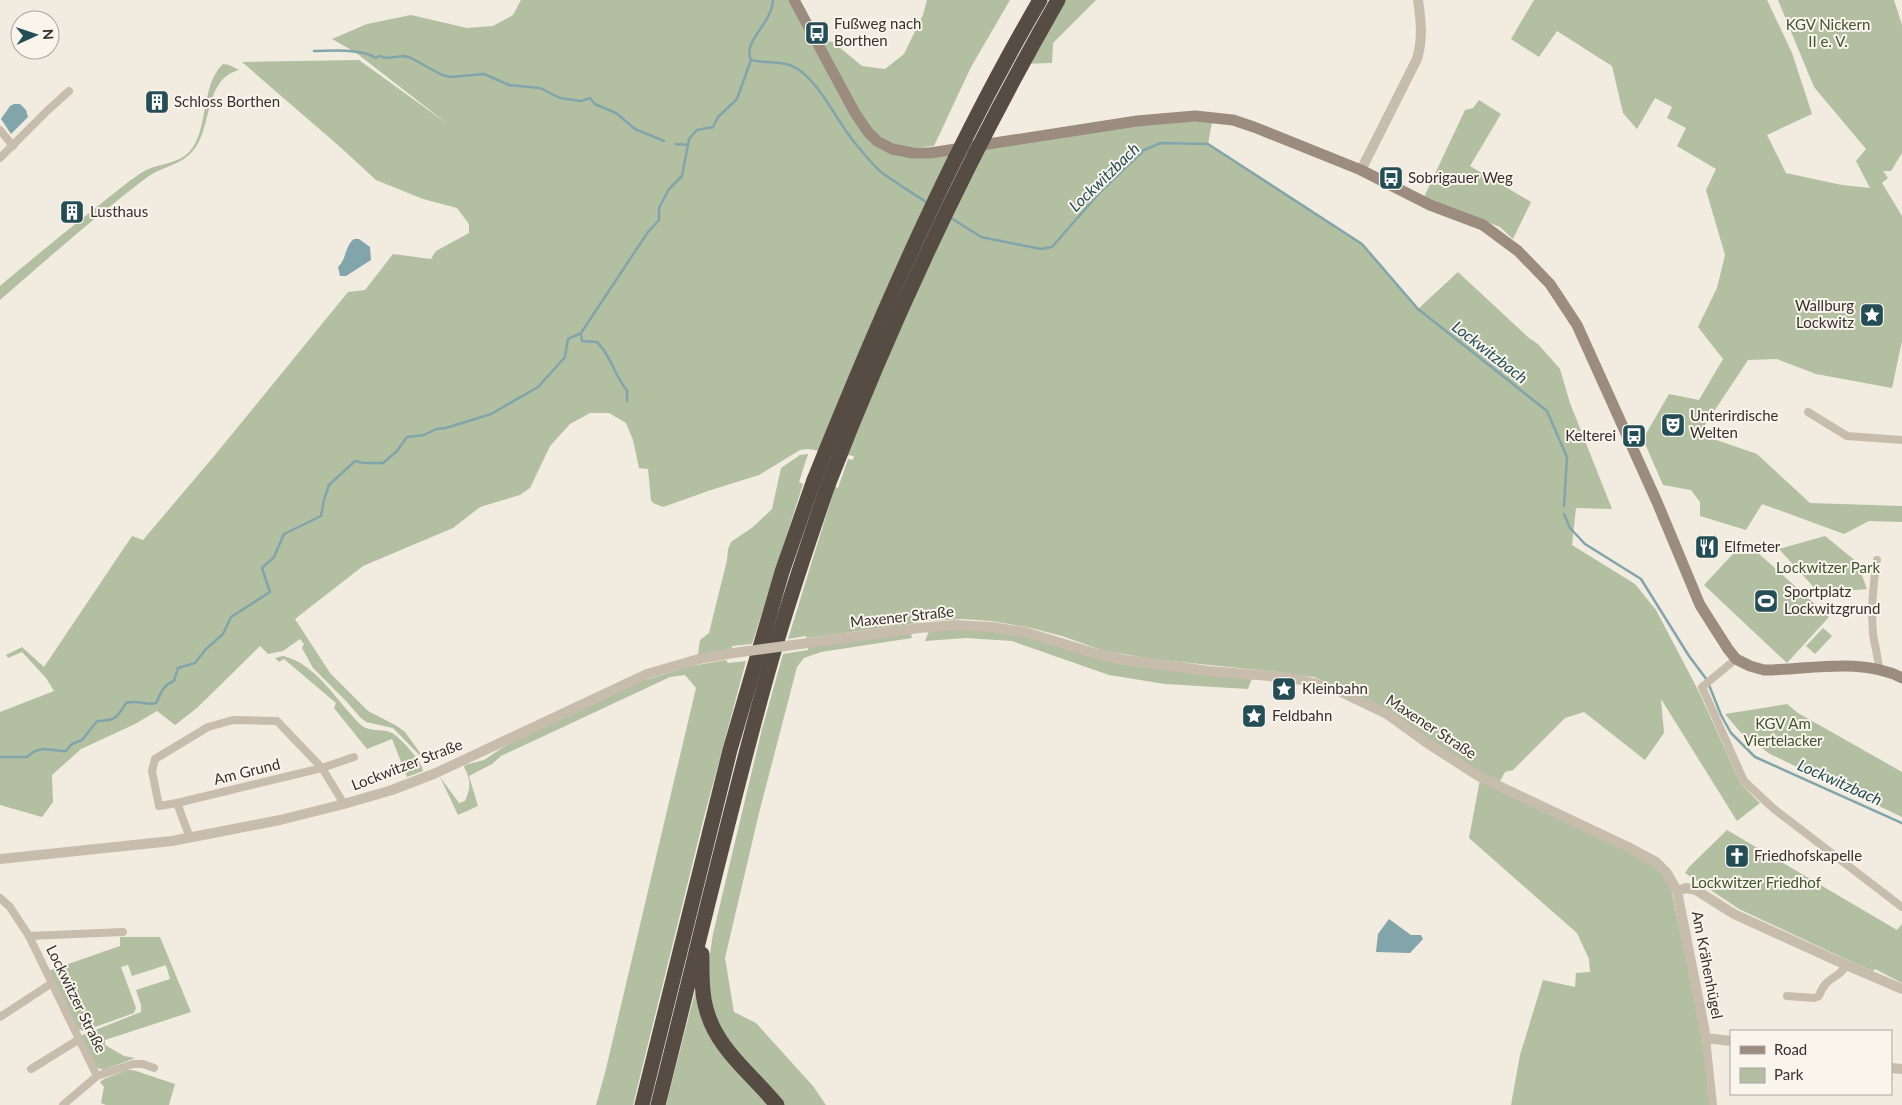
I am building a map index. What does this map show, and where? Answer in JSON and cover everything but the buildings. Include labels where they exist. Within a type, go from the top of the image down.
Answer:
[{"type":"highway","points":[[658,1105],[733,802],[766,678],[797,578],[821,482],[849,392],[923,225],[991,88],[1040,0]]},
{"type":"highway","points":[[642,1105],[730,750],[782,572],[821,482],[864,394],[947,212],[1011,83],[1058,0]]},
{"type":"highway","points":[[702,927],[702,988],[706,1009],[713,1028],[737,1062],[777,1105]]},
{"type":"main road","points":[[794,0],[855,113],[877,141],[892,149],[913,153],[930,153],[1137,121],[1195,116],[1232,120],[1361,170],[1430,205],[1483,226],[1518,251],[1550,284],[1577,325],[1657,502],[1694,595],[1708,620],[1736,659],[1764,670],[1852,666],[1879,669],[1902,678]]},
{"type":"street","points":[[1361,170],[1421,48],[1422,34],[1418,0]]},
{"type":"street","points":[[0,158],[46,111],[69,91]]},
{"type":"street","points":[[0,130],[13,146]]},
{"type":"street","points":[[1808,412],[1847,436],[1902,440]]},
{"type":"street","points":[[1877,560],[1873,579],[1874,635],[1879,669]]},
{"type":"street","name":"Maxener Straße","points":[[808,642],[955,625],[992,627],[1025,632],[1097,654],[1126,660],[1200,670],[1302,680],[1336,690],[1387,714],[1427,743],[1480,777],[1656,862],[1677,890]]},
{"type":"street","name":"Lockwitzer Straße","points":[[0,859],[190,838],[344,804],[392,790],[436,773],[647,674],[699,659],[808,642]]},
{"type":"street","points":[[1736,659],[1702,687],[1744,781],[1774,809],[1902,907]]},
{"type":"street","name":"Am Grund","points":[[344,804],[322,768],[277,721],[233,720],[208,727],[155,759],[152,771],[159,806],[322,768],[354,757]]},
{"type":"street","points":[[177,803],[190,838]]},
{"type":"street","points":[[1677,890],[1686,888],[1696,890],[1734,914],[1902,989]]},
{"type":"street","name":"Am Krähenhügel","points":[[1677,890],[1706,1038],[1713,1105]]},
{"type":"street","name":"Lockwitzer Straße","points":[[0,898],[10,907],[29,936],[97,1076]]},
{"type":"street","name":"Lockwitzer Straße","points":[[29,936],[123,932]]},
{"type":"street","points":[[1787,996],[1814,998],[1819,996],[1824,983],[1838,975],[1844,970],[1846,965]]},
{"type":"street","points":[[0,1017],[52,983]]},
{"type":"street","points":[[1706,1038],[1730,1041]]},
{"type":"street","points":[[31,1069],[78,1040]]},
{"type":"street","points":[[63,1105],[97,1076],[132,1064],[143,1064],[154,1068]]},
{"type":"green space","points":[[521,0],[788,0],[846,107],[889,152],[1173,121],[1212,122],[1208,144],[1362,244],[1418,309],[1458,272],[1529,338],[1538,344],[1560,369],[1570,403],[1612,509],[1576,508],[1572,545],[1635,584],[1656,610],[1698,690],[1741,784],[1760,803],[1737,821],[1661,699],[1664,733],[1645,760],[1584,712],[1565,718],[1513,770],[1505,772],[1500,781],[1482,774],[1337,687],[1314,677],[1152,659],[1101,650],[1062,636],[1027,627],[991,621],[962,619],[930,621],[925,615],[921,616],[918,623],[788,639],[835,487],[838,488],[848,459],[853,460],[854,456],[808,449],[800,450],[759,475],[663,507],[653,503],[651,500],[648,469],[639,468],[633,440],[626,423],[609,413],[590,413],[570,424],[550,446],[530,488],[520,495],[480,507],[453,528],[363,566],[295,619],[330,673],[368,711],[405,732],[428,764],[393,728],[366,722],[360,717],[313,668],[302,648],[304,644],[300,639],[283,651],[268,654],[260,646],[197,708],[175,725],[157,711],[135,724],[81,749],[52,775],[53,802],[42,817],[0,805],[0,712],[54,691],[46,678],[22,652],[8,658],[6,655],[22,647],[44,667],[132,536],[143,540],[348,292],[365,290],[393,254],[431,259],[436,251],[469,233],[469,224],[457,208],[423,199],[376,180],[242,62],[359,60],[449,125],[355,52],[332,39],[367,24],[411,15],[467,28],[493,26],[513,15]]},
{"type":"green space","points":[[927,0],[1010,0],[971,67],[934,146],[914,147],[895,145],[882,138],[861,116],[821,44],[827,41],[833,42],[862,66],[885,69],[904,54],[923,15]]},
{"type":"green space","points":[[1054,0],[1096,0],[1053,43],[1052,63],[1019,64]]},
{"type":"green space","name":"KGV Nickern II e. V.","points":[[1534,0],[1767,0],[1792,53],[1812,114],[1767,135],[1786,173],[1842,185],[1870,188],[1856,161],[1866,149],[1814,87],[1778,0],[1894,0],[1902,25],[1902,153],[1891,171],[1883,171],[1888,178],[1882,183],[1902,216],[1902,341],[1892,388],[1816,374],[1777,359],[1748,360],[1699,434],[1757,454],[1810,503],[1902,506],[1902,522],[1869,521],[1844,534],[1762,504],[1746,530],[1700,516],[1700,502],[1691,490],[1663,485],[1643,439],[1669,394],[1699,400],[1723,359],[1698,327],[1717,288],[1725,255],[1706,190],[1716,169],[1677,146],[1686,128],[1667,118],[1672,107],[1655,98],[1637,129],[1623,113],[1612,66],[1557,31],[1539,57],[1511,39]]},
{"type":"green space","points":[[223,64],[239,70],[228,75],[219,84],[214,94],[199,143],[192,152],[178,162],[152,174],[85,227],[0,300],[0,286],[124,185],[146,170],[175,161],[186,155],[199,136],[210,85]]},
{"type":"green space","points":[[1479,100],[1501,114],[1470,166],[1531,202],[1513,239],[1500,227],[1424,197],[1465,110],[1473,108]]},
{"type":"green space","points":[[808,454],[799,482],[803,484],[752,644],[732,646],[732,649],[698,655],[700,640],[709,633],[731,542],[753,527],[772,509],[781,468],[800,455]]},
{"type":"green space","name":"Lockwitzer Park","points":[[1825,536],[1857,562],[1867,589],[1819,593],[1779,549]]},
{"type":"green space","name":"Sportplatz Lockwitzgrund","points":[[1745,541],[1829,617],[1787,663],[1704,585]]},
{"type":"green space","points":[[953,628],[1021,635],[1121,664],[1207,675],[1252,678],[1248,689],[1165,684],[1109,675],[1012,641],[966,638],[925,641],[929,631]]},
{"type":"green space","points":[[1823,628],[1832,636],[1815,654],[1806,646]]},
{"type":"green space","points":[[911,634],[912,638],[821,652],[804,658],[797,667],[759,813],[725,958],[734,1012],[756,1023],[813,1086],[826,1105],[781,1105],[734,1053],[714,1021],[707,973],[713,934],[762,729],[783,654],[808,650],[808,647]]},
{"type":"green space","points":[[283,656],[295,660],[316,675],[364,727],[396,735],[415,757],[423,771],[407,777],[392,739],[367,749],[334,708],[336,703],[284,659],[279,662],[275,658]]},
{"type":"green space","points":[[726,660],[728,663],[746,661],[703,821],[633,1105],[596,1105],[696,688],[685,675],[670,677],[501,756],[492,764],[469,776],[478,806],[458,815],[440,777],[459,803],[465,801],[469,784],[465,765],[484,760],[505,746],[636,683],[691,666]]},
{"type":"green space","name":"KGV Am Viertelacker","points":[[1787,704],[1798,713],[1902,772],[1902,817],[1770,754],[1742,734],[1725,714]]},
{"type":"green space","points":[[1480,780],[1630,852],[1656,867],[1666,879],[1671,889],[1694,997],[1708,1078],[1710,1105],[1511,1105],[1520,1055],[1543,980],[1575,987],[1576,973],[1590,972],[1589,959],[1577,933],[1469,838]]},
{"type":"green space","name":"Lockwitzer Friedhof","points":[[1727,830],[1897,930],[1902,924],[1902,983],[1875,969],[1873,971],[1854,963],[1739,909],[1685,873]]},
{"type":"green space","points":[[120,937],[160,937],[191,1012],[105,1040],[105,1045],[124,1056],[135,1058],[103,1070],[96,1067],[80,1036],[141,1012],[141,1005],[136,990],[170,979],[166,965],[132,976],[128,965],[121,967],[136,1008],[134,1013],[84,1031],[77,1029],[48,971],[120,946]]},
{"type":"green space","points":[[696,988],[700,999],[772,1105],[666,1105]]},
{"type":"green space","points":[[127,1070],[133,1070],[175,1084],[169,1105],[106,1105],[101,1103],[104,1087],[100,1082]]},
{"type":"water","points":[[20,104],[26,110],[28,117],[11,134],[1,119],[10,106]]},
{"type":"water","points":[[354,239],[359,239],[370,247],[371,260],[346,276],[340,276],[338,267]]},
{"type":"water","points":[[1389,919],[1411,935],[1421,935],[1423,939],[1410,953],[1376,952],[1378,934]]},
{"type":"waterway","name":"Lockwitzbach","points":[[773,0],[768,17],[750,46],[751,60],[786,64],[805,74],[820,92],[848,134],[874,165],[881,172],[929,204]]},
{"type":"waterway","points":[[314,51],[355,51],[376,58],[380,56],[386,58],[404,56],[442,75],[451,77],[484,74],[509,85],[540,88],[560,98],[581,101],[590,98],[595,104],[616,113],[635,129],[664,141]]},
{"type":"waterway","points":[[0,757],[27,757],[41,749],[66,751],[72,744],[82,740],[97,721],[115,718],[126,703],[156,703],[165,687],[174,681],[178,668],[195,663],[206,649],[223,634],[231,617],[270,592],[262,568],[274,557],[284,534],[321,516],[329,485],[355,461],[383,463],[397,451],[407,437],[424,435],[436,429],[446,428],[491,414],[538,387],[565,357],[568,339],[581,333],[648,232],[659,220],[659,208],[669,189],[682,176],[689,139],[697,130],[713,127],[718,117],[737,99],[751,60]]},
{"type":"waterway","name":"Lockwitzbach","points":[[951,218],[981,237],[1041,249],[1052,247],[1101,191],[1144,150],[1161,143],[1208,144],[1362,244],[1418,309],[1547,411],[1567,457],[1564,506]]},
{"type":"waterway","points":[[676,144],[688,145]]},
{"type":"waterway","points":[[581,334],[582,341],[597,342],[607,354],[619,379],[627,390],[627,401]]},
{"type":"waterway","name":"Lockwitzbach","points":[[1564,514],[1570,528],[1585,544],[1641,579],[1689,656],[1707,680]]},
{"type":"waterway","name":"Lockwitzbach","points":[[1709,685],[1721,715],[1731,733],[1755,757],[1902,823]]},
{"type":"place","name":"Fußweg nach Borthen","points":[[817,33]]},
{"type":"place","name":"Schloss Borthen","points":[[157,102]]},
{"type":"place","name":"Sobrigauer Weg","points":[[1391,178]]},
{"type":"place","name":"Lusthaus","points":[[72,212]]},
{"type":"place","name":"Wallburg Lockwitz","points":[[1872,315]]},
{"type":"place","name":"Unterirdische Welten","points":[[1673,425]]},
{"type":"place","name":"Kelterei","points":[[1634,436]]},
{"type":"place","name":"Elfmeter","points":[[1707,547]]},
{"type":"place","name":"Sportplatz Lockwitzgrund","points":[[1766,601]]},
{"type":"place","name":"Kleinbahn","points":[[1284,689]]},
{"type":"place","name":"Feldbahn","points":[[1254,716]]},
{"type":"place","name":"Friedhofskapelle","points":[[1737,856]]}]
